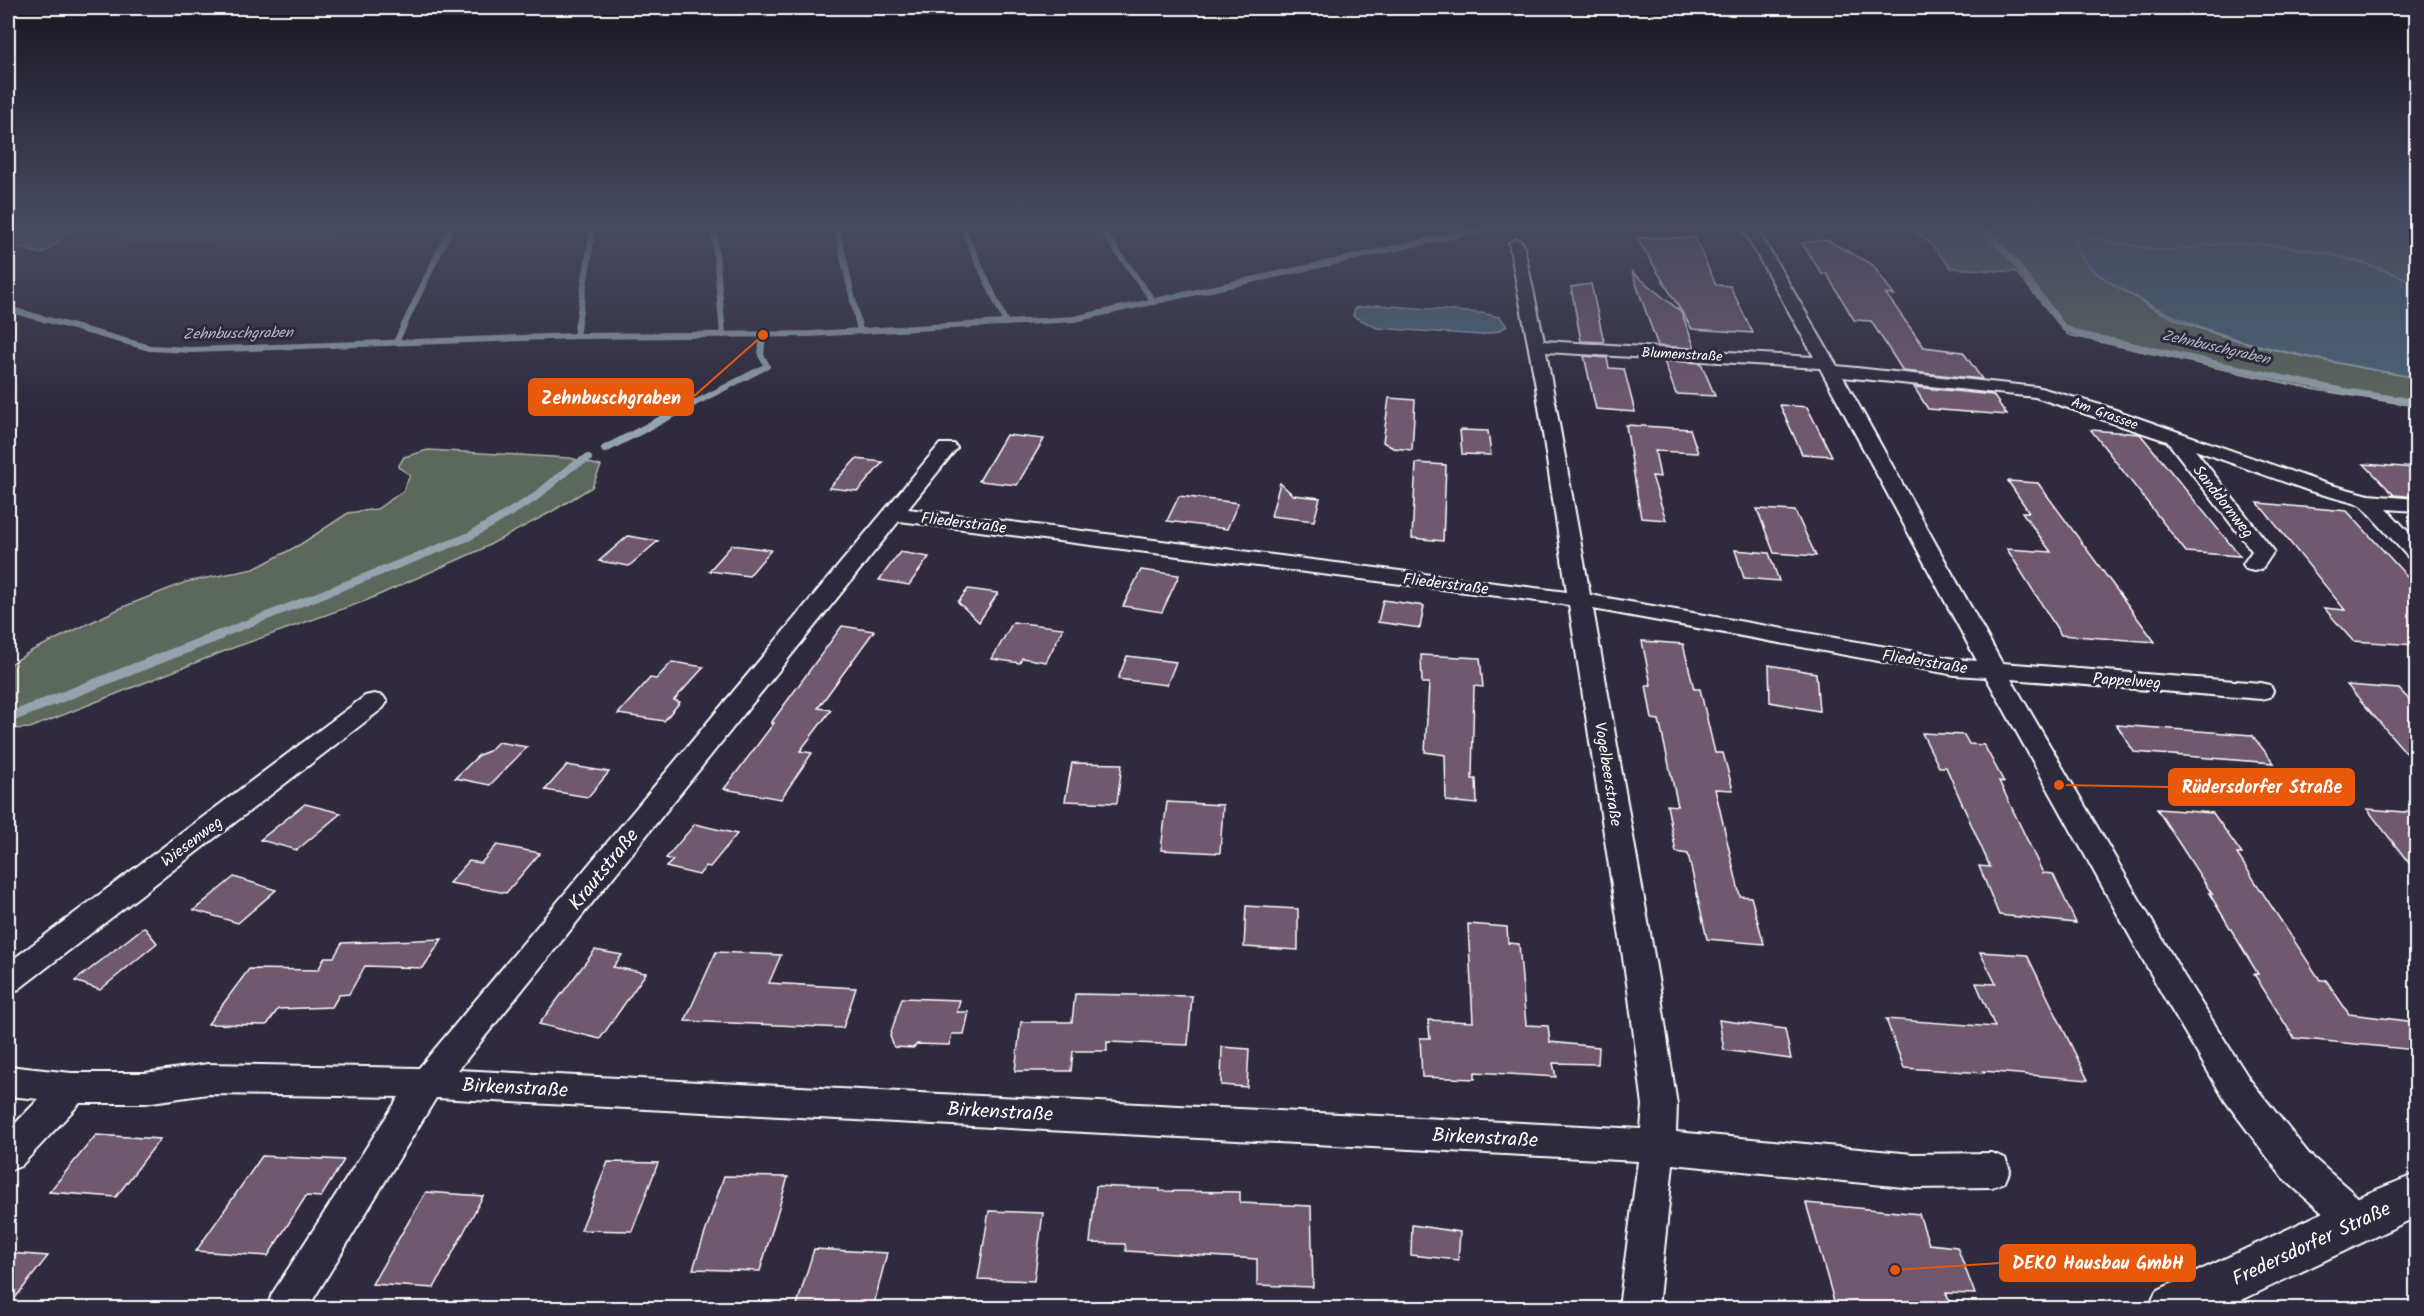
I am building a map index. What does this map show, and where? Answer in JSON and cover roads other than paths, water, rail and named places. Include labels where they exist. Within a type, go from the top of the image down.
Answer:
[{"type":"street","name":"Vogelbeerstraße","points":[[1526,290],[1538,346],[1581,600],[1644,990],[1660,1105],[1658,1146],[1638,1308]]},
{"type":"street","points":[[1786,290],[1994,670],[2173,985],[2238,1091],[2296,1166],[2357,1220]]},
{"type":"street","name":"Blumenstraße","points":[[1538,346],[1828,367]]},
{"type":"street","name":"Am Grassee","points":[[1828,367],[2037,392],[2069,400],[2317,487],[2368,501],[2416,505]]},
{"type":"street","name":"Sanddornweg","points":[[2175,438],[2263,551],[2254,564]]},
{"type":"street","name":"Krautstraße","points":[[286,1308],[427,1083],[947,448]]},
{"type":"street","points":[[2368,501],[2416,552]]},
{"type":"street","name":"Fliederstraße","points":[[895,514],[1581,600],[1955,667],[1994,670]]},
{"type":"street","name":"Pappelweg","points":[[1994,670],[2261,692]]},
{"type":"street","name":"Wiesenweg","points":[[8,980],[374,702]]},
{"type":"street","name":"Birkenstraße","points":[[8,1081],[72,1088],[145,1088],[208,1079],[427,1083],[1658,1146],[1913,1171],[1992,1170]]},
{"type":"street","points":[[8,1155],[72,1088]]},
{"type":"street","name":"Fredersdorfer Straße","points":[[2173,1308],[2357,1220],[2416,1195]]},
{"type":"water","points":[[2124,290],[2416,290],[2416,378],[2264,347],[2192,324]]},
{"type":"water","points":[[1378,305],[1481,313],[1500,317],[1507,326],[1481,335],[1377,328],[1353,316],[1355,308]]},
{"type":"waterway","points":[[396,342],[421,290]]},
{"type":"waterway","points":[[576,336],[583,290]]},
{"type":"waterway","points":[[719,290],[723,335]]},
{"type":"waterway","points":[[851,290],[860,331]]},
{"type":"waterway","points":[[991,290],[1006,323]]},
{"type":"waterway","points":[[1146,290],[1154,301]]},
{"type":"waterway","name":"Zehnbuschgraben","points":[[1154,301],[1204,290]]},
{"type":"waterway","name":"Zehnbuschgraben","points":[[2036,290],[2064,328],[2079,334],[2344,391],[2416,402]]},
{"type":"waterway","name":"Zehnbuschgraben","points":[[1006,323],[1074,319],[1154,301]]},
{"type":"waterway","name":"Zehnbuschgraben","points":[[8,309],[150,348],[192,350],[576,336]]},
{"type":"waterway","name":"Zehnbuschgraben","points":[[723,335],[810,334],[1006,323]]},
{"type":"waterway","name":"Zehnbuschgraben","points":[[576,336],[723,335]]},
{"type":"waterway","name":"Zehnbuschgraben","points":[[687,407],[767,366],[761,355],[763,335]]},
{"type":"waterway","name":"Zehnbuschgraben","points":[[605,449],[690,405]]},
{"type":"waterway","name":"Zehnbuschgraben","points":[[216,636],[468,537],[534,498],[571,467],[588,458]]},
{"type":"waterway","name":"Zehnbuschgraben","points":[[8,718],[220,635]]},
{"type":"place","name":"Zehnbuschgraben","points":[[763,335]]},
{"type":"place","name":"Rüdersdorfer Straße","points":[[2059,785]]},
{"type":"place","name":"DEKO Hausbau GmbH","points":[[1895,1270]]}]
